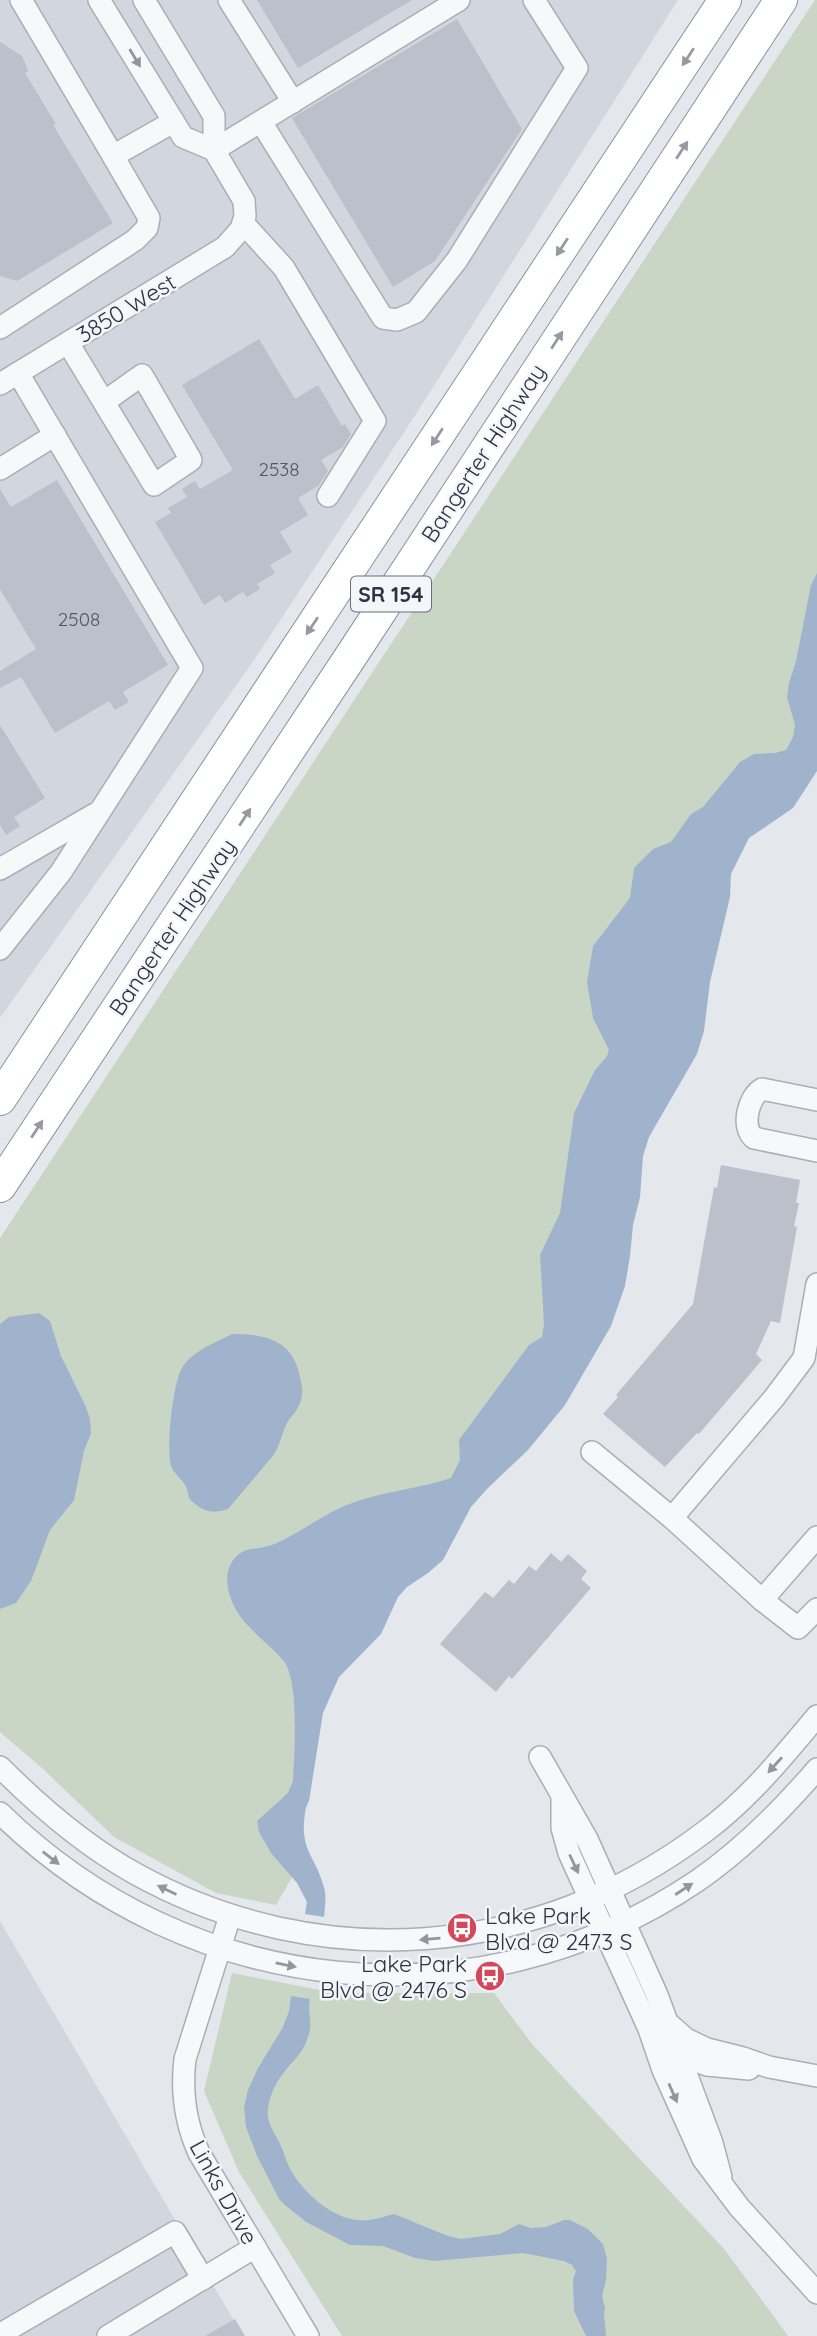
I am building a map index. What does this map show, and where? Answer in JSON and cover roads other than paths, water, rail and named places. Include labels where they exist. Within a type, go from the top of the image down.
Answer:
[{"type":"highway","name":"Bangerter Highway","points":[[0,1099],[725,0]]},
{"type":"highway","name":"Bangerter Highway","points":[[0,1186],[780,0]]},
{"type":"street","points":[[0,328],[135,240],[147,228],[149,218],[21,0]]},
{"type":"street","points":[[99,0],[183,136],[214,150]]},
{"type":"street","points":[[144,0],[214,116],[214,150],[241,194],[245,209],[243,223],[284,268],[375,421],[328,496]]},
{"type":"street","points":[[229,0],[293,102]]},
{"type":"street","points":[[214,150],[459,0]]},
{"type":"street","points":[[261,122],[383,318],[397,320],[416,312],[457,260],[577,68],[534,0]]},
{"type":"street","points":[[113,156],[173,122]]},
{"type":"street","name":"3850 West","points":[[5,380],[226,247],[238,235],[243,223]]},
{"type":"street","points":[[68,343],[154,485],[191,460],[142,375],[104,402]]},
{"type":"street","points":[[0,949],[61,872],[192,668],[55,435],[5,380]]},
{"type":"street","points":[[0,469],[55,435]]},
{"type":"street","points":[[0,869],[100,811]]},
{"type":"street","points":[[817,1100],[762,1089],[752,1098],[746,1125],[747,1131],[754,1138],[817,1151]]},
{"type":"street","points":[[673,1518],[774,1398],[810,1364],[817,1284]]},
{"type":"street","points":[[592,1452],[673,1518],[762,1600],[798,1628],[817,1609]]},
{"type":"street","points":[[762,1600],[817,1537]]},
{"type":"street","points":[[0,1767],[49,1813],[105,1855],[164,1889],[230,1916],[315,1936],[404,1941],[501,1928],[537,1919],[610,1891],[679,1851],[731,1811],[817,1716]]},
{"type":"street","points":[[540,1757],[579,1824],[625,1922],[659,2026],[666,2078],[703,2160],[739,2207],[817,2293]]},
{"type":"street","points":[[0,1813],[48,1857],[96,1891],[153,1922],[220,1949],[309,1969],[401,1975],[487,1967],[560,1948],[625,1922],[671,1897],[727,1858],[775,1816],[817,1769]]},
{"type":"street","points":[[562,1798],[565,1840],[605,1931],[659,2026],[681,2056],[718,2159],[722,2183]]},
{"type":"street","name":"Links Drive","points":[[230,1916],[186,2059],[184,2099],[187,2120],[199,2153],[308,2336]]},
{"type":"street","points":[[659,2026],[696,2044],[769,2067],[817,2077]]},
{"type":"street","points":[[681,2056],[721,2068],[769,2067]]},
{"type":"street","points":[[7,2336],[4,2332],[175,2232],[202,2279]]},
{"type":"street","points":[[108,2336],[255,2248]]},
{"type":"water","points":[[817,573],[817,771],[793,808],[749,838],[731,874],[730,897],[710,982],[704,1031],[697,1054],[649,1137],[643,1156],[640,1197],[633,1225],[625,1286],[611,1326],[565,1405],[528,1450],[471,1507],[443,1560],[398,1597],[381,1634],[339,1677],[323,1713],[304,1822],[307,1848],[324,1888],[324,1917],[305,1914],[307,1902],[297,1883],[271,1853],[259,1832],[257,1821],[288,1793],[293,1781],[295,1718],[292,1684],[283,1660],[246,1624],[236,1610],[227,1578],[230,1565],[242,1552],[267,1547],[283,1540],[347,1505],[451,1478],[460,1460],[459,1440],[529,1345],[542,1337],[544,1324],[540,1255],[560,1213],[574,1113],[595,1070],[609,1050],[593,1018],[587,982],[593,946],[630,898],[634,868],[653,849],[671,842],[691,814],[703,807],[740,762],[754,754],[786,750],[793,737],[795,725],[787,697],[789,683],[811,585]]},
{"type":"water","points":[[39,1313],[50,1321],[61,1356],[86,1407],[91,1433],[84,1451],[74,1500],[50,1530],[31,1581],[16,1603],[0,1609],[0,1324],[9,1317]]},
{"type":"water","points":[[232,1334],[265,1337],[290,1353],[299,1373],[302,1397],[272,1457],[228,1509],[211,1512],[202,1509],[189,1498],[185,1485],[173,1470],[169,1451],[171,1419],[179,1376],[186,1362],[211,1344]]},
{"type":"water","points":[[291,1996],[310,1999],[309,2034],[302,2050],[279,2079],[270,2100],[268,2114],[290,2169],[302,2186],[327,2209],[347,2218],[367,2220],[394,2214],[461,2239],[500,2234],[519,2224],[531,2228],[546,2227],[570,2220],[588,2229],[603,2244],[607,2259],[602,2296],[606,2336],[586,2336],[574,2311],[573,2280],[576,2271],[564,2261],[523,2253],[434,2261],[415,2258],[383,2246],[350,2245],[306,2222],[279,2199],[257,2156],[246,2127],[244,2107],[258,2068],[283,2027]]},
{"type":"place","name":"Lake Park Blvd @ 2473 S","points":[[462,1928]]},
{"type":"place","name":"Lake Park Blvd @ 2476 S","points":[[490,1976]]}]
